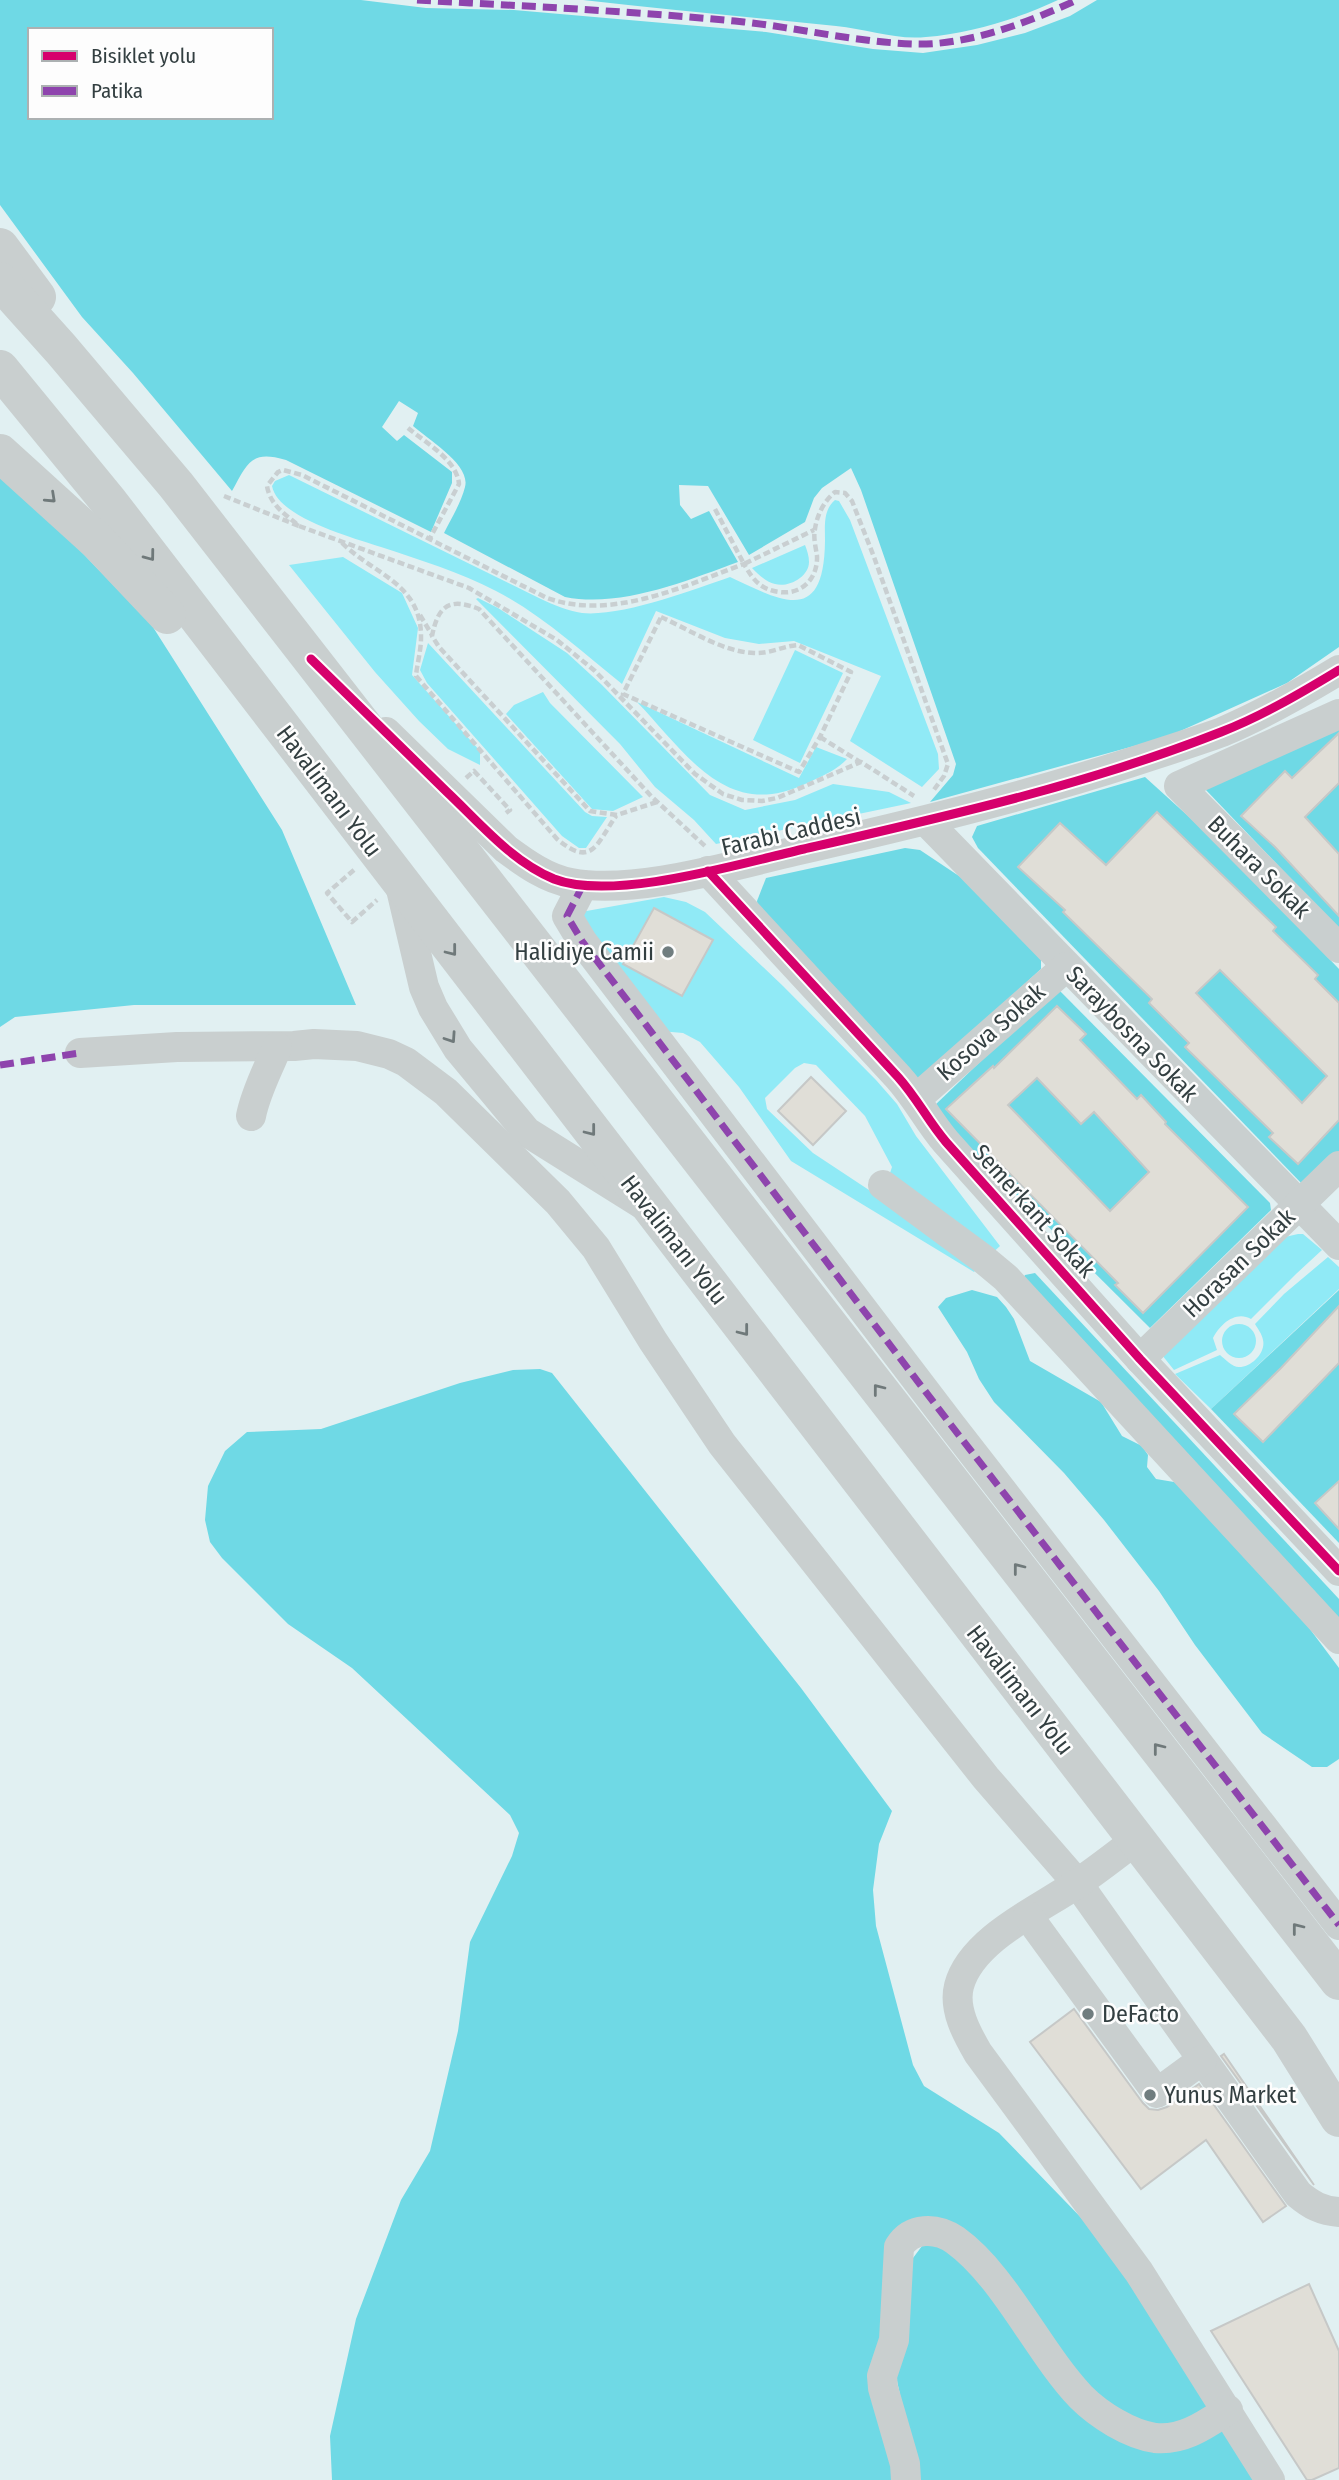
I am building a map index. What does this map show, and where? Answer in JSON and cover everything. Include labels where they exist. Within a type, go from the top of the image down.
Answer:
[{"type":"highway","points":[[0,247],[176,485],[1339,1981]]},
{"type":"highway","points":[[0,281],[176,485]]},
{"type":"highway","name":"Havalimanı Yolu","points":[[0,369],[109,502],[1289,2038],[1339,2118]]},
{"type":"highway","points":[[0,453],[98,542],[145,591],[373,848]]},
{"type":"street","name":"Farabi Caddesi","points":[[311,659],[506,849],[553,878],[583,885],[647,883],[709,860],[927,806],[1068,783],[1182,746],[1253,717],[1339,670]]},
{"type":"street","name":"Buhara Sokak","points":[[1339,714],[1179,786],[1339,948]]},
{"type":"street","name":"Saraybosna Sokak","points":[[927,806],[1066,967],[1339,1245]]},
{"type":"street","name":"Semerkant Sokak","points":[[709,860],[917,1098],[934,1128],[1140,1359],[1339,1571]]},
{"type":"street","points":[[399,882],[424,987],[433,1008],[512,1137],[558,1202],[590,1240],[722,1444],[986,1778],[1077,1884],[1298,2194],[1335,2218]]},
{"type":"street","points":[[553,970],[550,938],[555,916],[561,904],[583,885]]},
{"type":"street","points":[[583,885],[566,916],[582,942],[951,1425],[1339,1925]]},
{"type":"street","name":"Kosova Sokak","points":[[917,1098],[1066,967]]},
{"type":"street","points":[[80,1053],[177,1047],[314,1044],[357,1046],[389,1054],[406,1062],[512,1137],[548,1146],[650,1209]]},
{"type":"street","points":[[251,1116],[256,1092],[276,1046]]},
{"type":"street","name":"Horasan Sokak","points":[[1140,1359],[1339,1166]]},
{"type":"street","points":[[883,1185],[1006,1278],[1339,1639]]},
{"type":"street","points":[[1006,1278],[1042,1249]]},
{"type":"street","points":[[1136,1840],[983,1948],[969,1966],[959,1986],[958,2005],[978,2053],[1139,2272],[1270,2480]]},
{"type":"street","points":[[1028,1916],[1157,2093],[1202,2060]]},
{"type":"street","points":[[906,2480],[905,2464],[882,2376],[894,2340],[899,2247],[912,2233],[940,2233],[953,2239],[971,2255],[999,2287],[1067,2382],[1106,2417],[1144,2435],[1154,2438],[1172,2437],[1200,2428],[1227,2410]]},
{"type":"path","points":[[408,428],[453,465],[458,474],[459,484],[430,538]]},
{"type":"path","points":[[299,526],[273,503],[268,494],[267,486],[272,478],[283,470],[302,475],[547,598],[573,605],[618,603],[664,593],[744,564],[814,530]]},
{"type":"path","points":[[715,509],[755,582],[764,588],[786,593],[798,591],[807,584],[817,560],[814,530],[827,499],[835,492],[845,493],[852,501],[874,557],[948,764],[927,806],[820,737]]},
{"type":"path","points":[[223,495],[299,526],[469,588],[557,640],[596,671],[695,774],[723,794],[742,800],[762,801],[777,798],[860,762]]},
{"type":"path","points":[[339,540],[358,558],[402,588],[439,648],[590,811],[617,815],[657,802]]},
{"type":"path","points":[[432,636],[435,622],[443,608],[453,603],[479,609],[709,860]]},
{"type":"path","points":[[419,614],[421,640],[416,676],[557,839],[579,854],[586,854],[593,849],[617,815]]},
{"type":"path","points":[[661,617],[736,651],[776,652],[798,645],[850,672],[820,737],[799,772],[623,694],[661,617]]},
{"type":"path","points":[[474,771],[510,810]]},
{"type":"path","points":[[327,893],[352,922]]},
{"type":"shaded area","points":[[0,0],[361,0],[426,8],[514,10],[766,32],[873,49],[923,53],[977,45],[1025,33],[1070,16],[1097,0],[1339,0],[1339,647],[1287,683],[1167,737],[930,802],[953,775],[956,764],[851,468],[822,488],[814,498],[805,522],[749,555],[708,486],[679,485],[680,505],[691,519],[709,511],[738,562],[631,596],[608,599],[565,597],[444,533],[465,487],[462,470],[413,426],[418,413],[399,401],[382,427],[397,441],[404,435],[452,472],[452,483],[431,532],[286,460],[274,457],[252,461],[232,491],[82,317],[0,205]]},
{"type":"shaded area","points":[[583,0],[1058,0],[993,24],[915,38],[836,26]]},
{"type":"shaded area","points":[[0,474],[13,481],[151,624],[282,830],[356,1005],[134,1005],[15,1017],[0,1027]]},
{"type":"shaded area","points":[[289,475],[541,599],[582,613],[636,607],[730,577],[783,599],[797,600],[808,596],[817,586],[823,568],[827,513],[835,500],[839,501],[850,520],[938,754],[939,769],[922,787],[850,741],[881,676],[794,641],[759,644],[725,638],[656,611],[622,684],[546,623],[496,591],[454,572],[336,532],[302,517],[277,497],[272,486],[275,481]]},
{"type":"shaded area","points":[[805,545],[809,558],[808,567],[802,577],[791,583],[772,583],[752,568]]},
{"type":"shaded area","points":[[343,557],[402,593],[418,628],[412,675],[480,751],[480,765],[448,749],[419,721],[375,672],[289,565]]},
{"type":"shaded area","points":[[476,599],[567,653],[710,795],[745,810],[795,800],[833,784],[889,792],[911,803],[716,844],[694,820],[655,787],[620,744]]},
{"type":"shaded area","points":[[428,643],[585,812],[592,816],[607,817],[586,848],[579,848],[562,836],[427,683],[420,670]]},
{"type":"shaded area","points":[[795,650],[843,673],[800,763],[753,740]]},
{"type":"shaded area","points":[[543,692],[550,703],[643,797],[613,811],[592,809],[506,714],[514,705]]},
{"type":"shaded area","points":[[637,702],[799,778],[816,747],[847,759],[833,770],[805,784],[777,793],[752,794],[730,788],[710,776],[673,742]]},
{"type":"shaded area","points":[[1339,728],[1339,929],[1205,789]]},
{"type":"shaded area","points":[[1145,777],[1219,844],[1339,969],[1339,1151],[1304,1186],[978,848],[972,837],[977,826]]},
{"type":"shaded area","points":[[905,848],[920,850],[980,890],[1041,958],[1041,969],[918,1081],[758,909],[757,901],[766,878]]},
{"type":"shaded area","points":[[664,897],[686,902],[705,912],[876,1080],[897,1104],[916,1136],[1000,1246],[988,1257],[888,1179],[892,1167],[865,1116],[816,1065],[804,1063],[795,1068],[765,1098],[767,1109],[813,1153],[981,1264],[974,1272],[791,1161],[739,1087],[700,1042],[683,1033],[660,1031],[570,914]]},
{"type":"shaded area","points":[[1057,988],[1270,1203],[1271,1210],[1150,1328],[935,1114],[933,1107]]},
{"type":"shaded area","points":[[1303,1234],[1322,1250],[1251,1319],[1240,1316],[1224,1323],[1213,1338],[1217,1350],[1174,1370],[1162,1355],[1285,1237]]},
{"type":"shaded area","points":[[1328,1257],[1339,1267],[1339,1289],[1211,1409],[1175,1374],[1220,1355],[1236,1367],[1253,1362],[1263,1345],[1262,1336],[1255,1324],[1284,1294]]},
{"type":"shaded area","points":[[1035,1273],[1339,1599],[1339,1628],[1021,1282],[1025,1275]]},
{"type":"shaded area","points":[[972,1290],[997,1297],[1014,1319],[1030,1361],[1101,1402],[1122,1436],[1142,1446],[1148,1455],[1147,1467],[1156,1479],[1180,1483],[1277,1585],[1339,1668],[1339,1759],[1327,1767],[1312,1767],[1262,1733],[1104,1520],[1064,1473],[994,1402],[979,1379],[967,1352],[938,1307],[946,1298]]},
{"type":"shaded area","points":[[1339,1290],[1339,1543],[1211,1409]]},
{"type":"shaded area","points":[[1239,1324],[1251,1329],[1256,1341],[1251,1353],[1239,1358],[1227,1353],[1222,1341],[1227,1329]]},
{"type":"shaded area","points":[[540,1369],[552,1373],[801,1688],[892,1811],[879,1844],[873,1890],[876,1926],[913,2065],[924,2086],[999,2133],[1093,2230],[1136,2290],[1212,2408],[1175,2431],[1103,2407],[967,2236],[892,2240],[897,2480],[332,2480],[330,2436],[356,2319],[401,2200],[430,2151],[458,2031],[470,1942],[512,1856],[519,1833],[510,1815],[352,1668],[288,1624],[222,1558],[210,1542],[205,1520],[208,1486],[225,1451],[247,1432],[321,1429],[460,1383],[513,1370]]},
{"type":"shaded area","points":[[922,2246],[944,2248],[977,2277],[1104,2426],[1226,2428],[1259,2480],[918,2480],[896,2376],[913,2258]]},
{"type":"building","points":[[1339,733],[1339,783],[1305,817],[1339,854],[1339,916],[1275,847],[1241,816],[1285,771],[1292,778]]},
{"type":"building","points":[[1157,812],[1276,927],[1273,931],[1318,975],[1315,979],[1339,1003],[1339,1120],[1298,1164],[1269,1137],[1273,1133],[1185,1047],[1189,1043],[1149,1003],[1152,999],[1063,912],[1065,910],[1018,867],[1060,823],[1106,865]],"holes":[[[1220,970],[1327,1076],[1302,1103],[1196,993]]]},
{"type":"building","name":"Halidiye Camii","points":[[654,908],[713,940],[682,996],[623,964]]},
{"type":"building","points":[[1057,1006],[1086,1034],[1080,1040],[1137,1099],[1141,1095],[1165,1124],[1248,1207],[1143,1313],[1115,1285],[1118,1283],[946,1109],[993,1066],[994,1068]],"holes":[[[1037,1078],[1081,1124],[1094,1112],[1149,1172],[1110,1211],[1008,1105]]]},
{"type":"building","points":[[811,1077],[846,1111],[813,1145],[778,1111]]},
{"type":"building","points":[[1339,1306],[1339,1363],[1263,1442],[1234,1414]]},
{"type":"building","points":[[1339,1481],[1339,1529],[1315,1503]]},
{"type":"building","points":[[1074,2009],[1149,2109],[1167,2107],[1199,2084],[1286,2206],[1263,2222],[1206,2140],[1141,2189],[1030,2042]]},
{"type":"building","points":[[1224,2054],[1314,2185],[1221,2056]]},
{"type":"building","points":[[1309,2284],[1339,2351],[1339,2468],[1312,2480],[1307,2480],[1211,2331]]},
{"type":"marked path","points":[[417,0],[695,17],[914,44],[934,44],[976,37],[1018,24],[1077,0]]},
{"type":"marked path","points":[[583,885],[567,916],[582,941],[951,1425],[1339,1925]]},
{"type":"marked path","points":[[0,1065],[80,1053]]},
{"type":"cycle path","points":[[311,659],[510,852],[554,879],[579,885],[609,886],[713,871],[962,812],[1067,784],[1170,751],[1236,726],[1281,704],[1339,670]]},
{"type":"cycle path","points":[[708,871],[898,1077],[946,1142],[1140,1359],[1339,1571]]},
{"type":"place","name":"Halidiye Camii","points":[[668,952]]},
{"type":"place","name":"DeFacto","points":[[1088,2014]]},
{"type":"place","name":"Yunus Market","points":[[1150,2095]]}]
